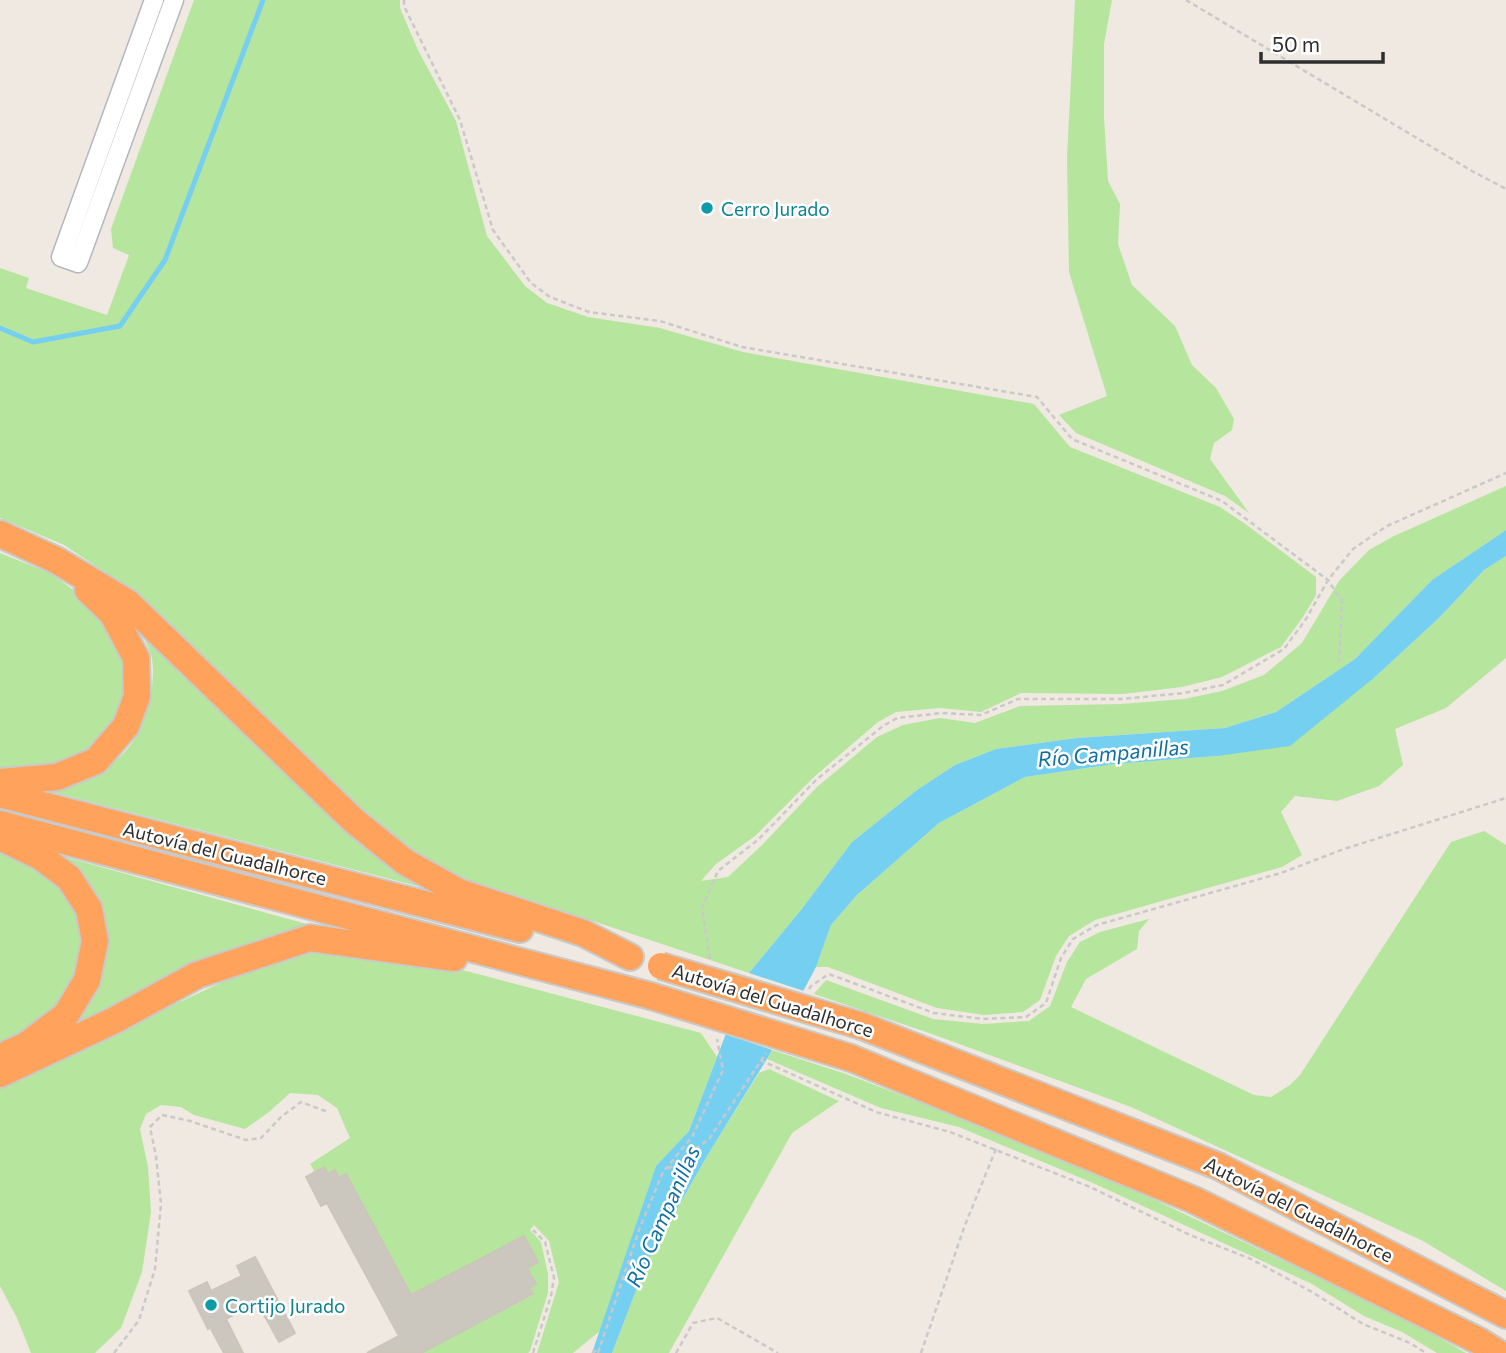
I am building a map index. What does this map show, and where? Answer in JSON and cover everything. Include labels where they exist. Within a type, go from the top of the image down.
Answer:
[{"type":"highway","points":[[0,534],[56,560],[128,603],[353,820],[405,862],[459,892],[583,933],[630,957]]},
{"type":"highway","points":[[0,782],[57,777],[96,761],[126,726],[137,696],[136,658],[112,613],[56,560]]},
{"type":"highway","name":"Autovía del Guadalhorce","points":[[0,794],[630,957],[862,1026],[1218,1166],[1506,1315]]},
{"type":"highway","name":"Autovía del Guadalhorce","points":[[0,824],[651,996],[851,1058],[1194,1200],[1479,1341],[1498,1353]]},
{"type":"highway","points":[[0,837],[41,857],[69,878],[89,909],[95,941],[87,980],[65,1015],[25,1046],[0,1057]]},
{"type":"highway","points":[[0,1074],[115,1020],[197,975],[310,937],[578,976]]},
{"type":"street","points":[[155,0],[61,257],[78,263],[174,0]]},
{"type":"path","points":[[404,0],[404,6],[460,120],[493,230],[531,283],[550,297],[589,312],[660,321],[742,347],[1037,397],[1072,439],[1222,500],[1328,580],[1342,602],[1339,661]]},
{"type":"path","points":[[1186,0],[1506,189]]},
{"type":"path","points":[[718,871],[760,839],[816,780],[883,726],[897,718],[941,713],[981,715],[1018,699],[1121,699],[1184,694],[1223,685],[1284,649],[1306,620],[1328,580],[1353,549],[1387,526],[1506,473]]},
{"type":"path","points":[[804,996],[811,986],[829,974],[934,1013],[983,1019],[1026,1017],[1046,1003],[1061,958],[1073,939],[1097,925],[1281,873],[1344,849],[1506,798]]},
{"type":"path","points":[[592,1353],[599,1351],[639,1230],[663,1172],[709,1139],[768,1050]]},
{"type":"path","points":[[761,1060],[876,1112],[950,1132],[1090,1187],[1190,1235],[1251,1259],[1363,1324],[1410,1343],[1426,1353]]},
{"type":"path","points":[[114,1353],[139,1320],[155,1269],[161,1204],[150,1127],[162,1115],[190,1121],[246,1140],[261,1138],[281,1117],[302,1102],[328,1112]]},
{"type":"path","points":[[920,1353],[965,1225],[996,1149]]},
{"type":"path","points":[[533,1230],[545,1242],[554,1278],[533,1353]]},
{"type":"path","points":[[676,1353],[693,1323],[717,1318],[778,1353]]},
{"type":"green space","points":[[194,0],[400,0],[400,8],[418,50],[456,121],[487,236],[525,286],[547,303],[588,317],[660,328],[743,352],[1034,404],[1070,447],[1220,507],[1316,577],[1316,595],[1281,647],[1222,677],[1182,687],[1123,694],[1021,693],[981,712],[940,708],[896,712],[878,722],[815,776],[755,836],[716,864],[701,881],[728,877],[817,787],[877,737],[903,725],[940,718],[975,723],[1020,706],[1121,704],[1184,699],[1222,691],[1264,675],[1302,643],[1339,581],[1369,550],[1394,536],[1506,486],[1506,530],[1432,580],[1355,659],[1276,712],[1225,728],[1077,738],[996,749],[955,765],[917,790],[852,842],[749,973],[465,880],[415,852],[366,815],[135,592],[64,545],[0,518],[0,268],[29,278],[26,288],[107,315],[129,255],[113,248],[111,229]]},
{"type":"green space","points":[[1075,0],[1112,0],[1104,44],[1104,117],[1108,181],[1120,204],[1118,244],[1132,285],[1175,326],[1192,365],[1216,388],[1234,419],[1232,430],[1214,443],[1210,459],[1249,513],[1225,496],[1076,433],[1059,415],[1107,396],[1069,272],[1067,157]]},
{"type":"green space","points":[[0,553],[50,573],[105,613],[128,655],[131,694],[120,724],[78,762],[25,772],[0,769]]},
{"type":"green space","points":[[1506,556],[1506,658],[1446,708],[1395,729],[1403,765],[1379,786],[1337,801],[1295,796],[1281,812],[1302,855],[1282,867],[1095,920],[1069,936],[1056,956],[1040,1000],[1023,1012],[984,1015],[937,1008],[828,967],[816,967],[831,925],[857,895],[939,823],[1025,777],[1114,764],[1217,756],[1375,677],[1440,617],[1484,570]]},
{"type":"green space","points":[[138,625],[429,889],[48,791],[84,779],[113,763],[134,739],[143,723],[149,704],[153,673],[151,655]]},
{"type":"green space","points":[[1484,831],[1506,845],[1506,1291],[1423,1241],[1131,1107],[814,994],[826,980],[933,1019],[983,1024],[1029,1021],[1050,1006],[1067,962],[1080,942],[1100,932],[1149,919],[1139,931],[1137,949],[1086,979],[1071,1007],[1254,1095],[1271,1097],[1300,1075],[1451,842]]},
{"type":"green space","points":[[0,848],[36,865],[61,885],[79,917],[84,958],[65,1002],[0,1047]]},
{"type":"green space","points":[[65,857],[310,925],[256,940],[72,1028],[104,962],[106,923],[92,889]]},
{"type":"green space","points":[[318,950],[413,957],[701,1033],[717,1057],[689,1131],[656,1166],[601,1330],[573,1353],[537,1353],[559,1282],[549,1241],[534,1225],[530,1230],[541,1242],[548,1274],[548,1293],[530,1351],[421,1353],[533,1295],[529,1288],[535,1284],[527,1268],[524,1236],[411,1295],[346,1175],[339,1178],[335,1171],[328,1174],[315,1172],[310,1164],[350,1138],[337,1108],[318,1095],[290,1093],[245,1129],[194,1115],[181,1107],[161,1105],[146,1114],[140,1129],[148,1167],[151,1212],[142,1272],[121,1328],[95,1353],[31,1353],[0,1286],[0,1086],[261,964]]},
{"type":"green space","points":[[772,1050],[846,1074],[1098,1173],[1400,1316],[1466,1353],[1437,1353],[1402,1332],[1364,1316],[1312,1284],[1093,1183],[959,1127],[881,1108],[767,1059]]},
{"type":"green space","points":[[769,1069],[839,1101],[792,1133],[669,1353],[612,1353],[647,1262],[707,1156],[759,1073]]},
{"type":"water","name":"Río Campanillas","points":[[1506,530],[1506,556],[1484,570],[1440,617],[1375,677],[1290,746],[1217,756],[1114,764],[1025,777],[939,823],[857,895],[831,925],[816,967],[767,1059],[707,1156],[647,1262],[612,1353],[592,1353],[656,1166],[689,1131],[749,973],[852,842],[917,790],[955,765],[996,749],[1077,738],[1225,728],[1276,712],[1355,659],[1432,580]]},
{"type":"pier","points":[[746,972],[807,992],[775,1051],[722,1033]]},
{"type":"building","points":[[324,1167],[328,1174],[335,1170],[339,1178],[346,1174],[411,1295],[524,1236],[538,1262],[527,1268],[536,1284],[529,1288],[533,1294],[421,1353],[367,1353],[399,1336],[327,1203],[321,1206],[306,1177]]},
{"type":"building","name":"Cortijo Jurado","points":[[255,1257],[295,1333],[279,1342],[257,1302],[226,1319],[243,1353],[224,1353],[210,1327],[208,1329],[189,1291],[207,1282],[211,1291],[242,1276],[237,1266]]},
{"type":"waterway","points":[[0,328],[33,342],[120,326],[165,260],[263,0]]},
{"type":"place","name":"Cerro Jurado","points":[[707,208]]},
{"type":"place","name":"Cortijo Jurado","points":[[211,1305]]}]
